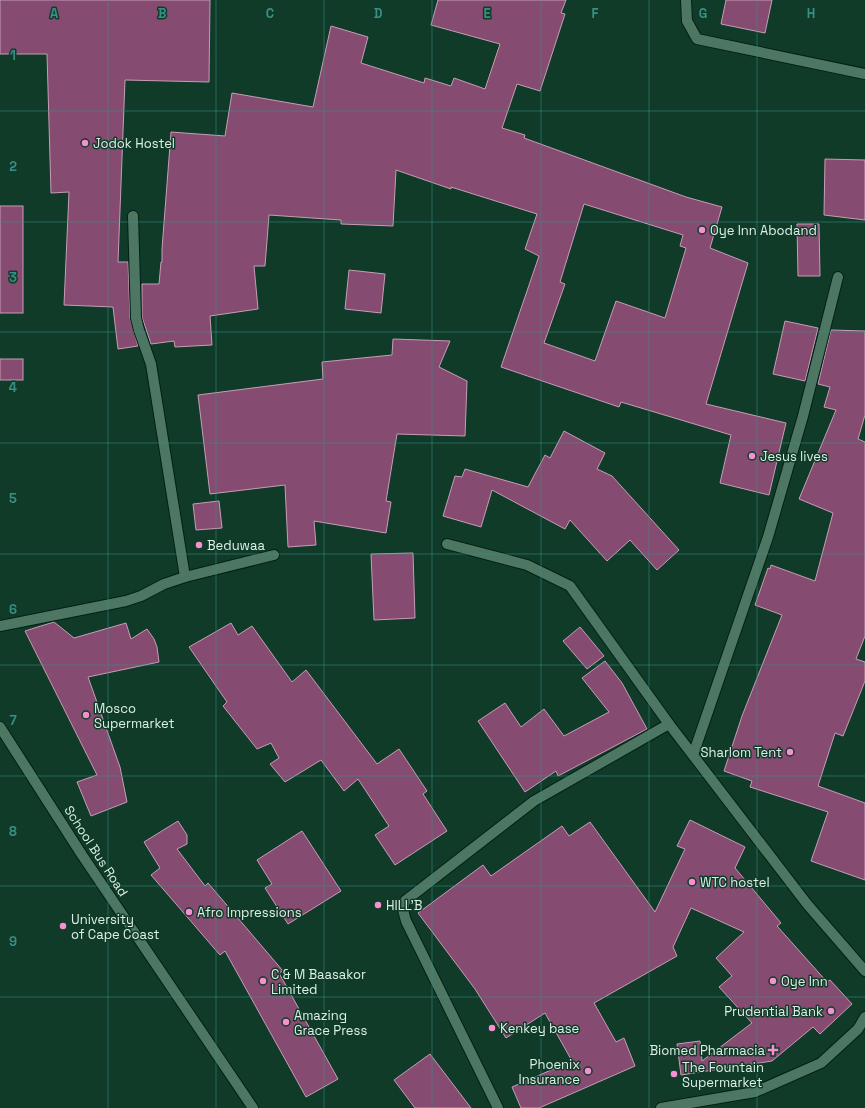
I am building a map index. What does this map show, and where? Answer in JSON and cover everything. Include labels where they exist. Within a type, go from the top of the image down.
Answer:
[{"type":"street","points":[[686,0],[687,22],[697,39],[865,74]]},
{"type":"street","points":[[133,216],[136,318],[151,364],[185,577]]},
{"type":"street","points":[[693,755],[768,537],[803,416],[838,277]]},
{"type":"street","points":[[447,544],[527,565],[570,586],[669,724],[807,904],[865,971]]},
{"type":"street","points":[[0,626],[126,601],[141,596],[164,584],[185,577],[274,556]]},
{"type":"street","points":[[498,1108],[406,921],[403,910],[405,901],[534,801],[669,724]]},
{"type":"street","name":"School Bus Road","points":[[0,727],[82,856],[253,1108]]},
{"type":"street","points":[[661,1108],[755,1092],[821,1063],[858,1030],[865,1017]]},
{"type":"building","points":[[0,0],[210,0],[209,82],[125,80],[118,262],[128,262],[130,318],[138,346],[118,349],[113,307],[64,305],[69,192],[51,193],[47,54],[0,54]]},
{"type":"building","points":[[438,0],[566,0],[561,13],[565,14],[540,91],[517,84],[502,128],[525,135],[524,138],[686,197],[722,207],[710,248],[748,263],[706,404],[786,423],[769,495],[720,483],[731,435],[621,402],[619,407],[501,367],[539,256],[525,249],[537,214],[451,187],[451,189],[396,170],[393,226],[341,224],[341,220],[269,215],[265,266],[254,266],[258,309],[210,316],[212,345],[175,347],[174,341],[151,344],[142,317],[142,284],[159,284],[162,262],[171,132],[225,136],[232,93],[313,107],[331,26],[368,37],[361,63],[424,83],[425,78],[451,86],[454,78],[485,89],[500,44],[431,25]],"holes":[[[584,204],[683,235],[680,246],[686,248],[665,318],[616,301],[595,361],[544,343],[565,284],[560,282]]]},
{"type":"building","points":[[726,0],[772,0],[765,33],[721,24]]},
{"type":"building","points":[[825,159],[865,160],[865,220],[824,215]]},
{"type":"building","points":[[0,206],[23,206],[23,313],[0,313]]},
{"type":"building","points":[[797,224],[819,224],[820,276],[798,276]]},
{"type":"building","points":[[349,270],[385,274],[381,313],[345,309]]},
{"type":"building","points":[[785,321],[818,328],[805,381],[773,374]]},
{"type":"building","points":[[831,330],[865,331],[865,415],[858,439],[865,442],[865,636],[856,659],[865,662],[865,681],[843,736],[835,733],[818,786],[865,803],[865,880],[811,861],[828,812],[750,787],[752,781],[724,771],[742,716],[782,615],[755,605],[768,568],[770,569],[771,565],[815,581],[833,513],[799,499],[836,410],[824,407],[830,387],[818,384]]},
{"type":"building","points":[[393,339],[450,341],[439,367],[467,381],[465,436],[397,434],[386,501],[391,502],[386,533],[314,521],[316,545],[288,547],[285,485],[210,494],[198,395],[323,379],[322,362],[392,355]]},
{"type":"building","points":[[0,359],[23,359],[23,380],[0,380]]},
{"type":"building","points":[[564,431],[605,453],[597,469],[612,476],[679,550],[657,570],[630,540],[607,561],[570,520],[565,529],[492,490],[481,527],[443,516],[455,476],[462,477],[465,469],[528,487],[545,455],[550,458]]},
{"type":"building","points":[[219,501],[222,528],[196,530],[193,504]]},
{"type":"building","points":[[413,553],[415,618],[374,620],[371,554]]},
{"type":"building","points":[[54,622],[74,638],[126,623],[131,639],[147,629],[154,639],[157,647],[159,662],[88,677],[120,767],[127,802],[91,816],[77,782],[97,775],[25,631]]},
{"type":"building","points":[[231,623],[238,635],[252,626],[292,682],[306,670],[377,764],[399,749],[427,791],[423,794],[447,831],[395,865],[375,835],[389,826],[358,779],[344,791],[321,760],[285,782],[270,764],[279,758],[271,743],[257,749],[223,706],[227,702],[189,647]]},
{"type":"building","points":[[580,627],[604,656],[587,669],[563,641]]},
{"type":"building","points":[[605,661],[622,683],[647,729],[558,776],[556,771],[525,792],[478,721],[505,703],[521,727],[544,709],[564,736],[609,712],[582,678]]},
{"type":"building","points":[[690,820],[745,847],[735,868],[781,923],[777,926],[827,982],[830,980],[852,1004],[820,1034],[813,1027],[772,1061],[681,1075],[677,1044],[700,1041],[702,1061],[752,1023],[719,987],[732,976],[716,958],[744,932],[691,908],[673,947],[677,956],[594,1003],[616,1042],[624,1038],[635,1066],[539,1108],[521,1108],[512,1087],[572,1061],[545,1013],[506,1038],[475,989],[418,913],[483,865],[491,876],[562,826],[569,836],[590,822],[655,912],[685,849],[677,846]]},
{"type":"building","points":[[178,821],[187,835],[187,844],[177,849],[205,886],[208,883],[283,971],[279,973],[338,1079],[306,1097],[225,951],[220,955],[151,875],[160,868],[144,842]]},
{"type":"building","points":[[302,831],[341,891],[288,924],[265,888],[272,884],[257,860]]},
{"type":"building","points":[[430,1054],[471,1108],[415,1108],[394,1080]]},
{"type":"place","name":"Jodok Hostel","points":[[85,143]]},
{"type":"place","name":"Oye Inn Abodand","points":[[702,230]]},
{"type":"place","name":"Jesus lives","points":[[752,456]]},
{"type":"place","name":"Beduwaa","points":[[199,545]]},
{"type":"place","name":"Mosco Supermarket","points":[[86,715]]},
{"type":"place","name":"Sharlom Tent","points":[[790,752]]},
{"type":"place","name":"WTC hostel","points":[[692,882]]},
{"type":"place","name":"HILL'B","points":[[378,905]]},
{"type":"place","name":"Afro Impressions","points":[[189,912]]},
{"type":"place","name":"University of Cape Coast","points":[[63,926]]},
{"type":"place","name":"C & M Baasakor Limited","points":[[263,981]]},
{"type":"place","name":"Oye Inn","points":[[773,981]]},
{"type":"place","name":"Prudential Bank","points":[[831,1011]]},
{"type":"place","name":"Amazing Grace Press","points":[[286,1022]]},
{"type":"place","name":"Kenkey base","points":[[492,1028]]},
{"type":"place","name":"Biomed Pharmacia","points":[[773,1050]]},
{"type":"place","name":"Phoenix Insurance","points":[[588,1071]]},
{"type":"place","name":"The Fountain Supermarket","points":[[674,1074]]}]
